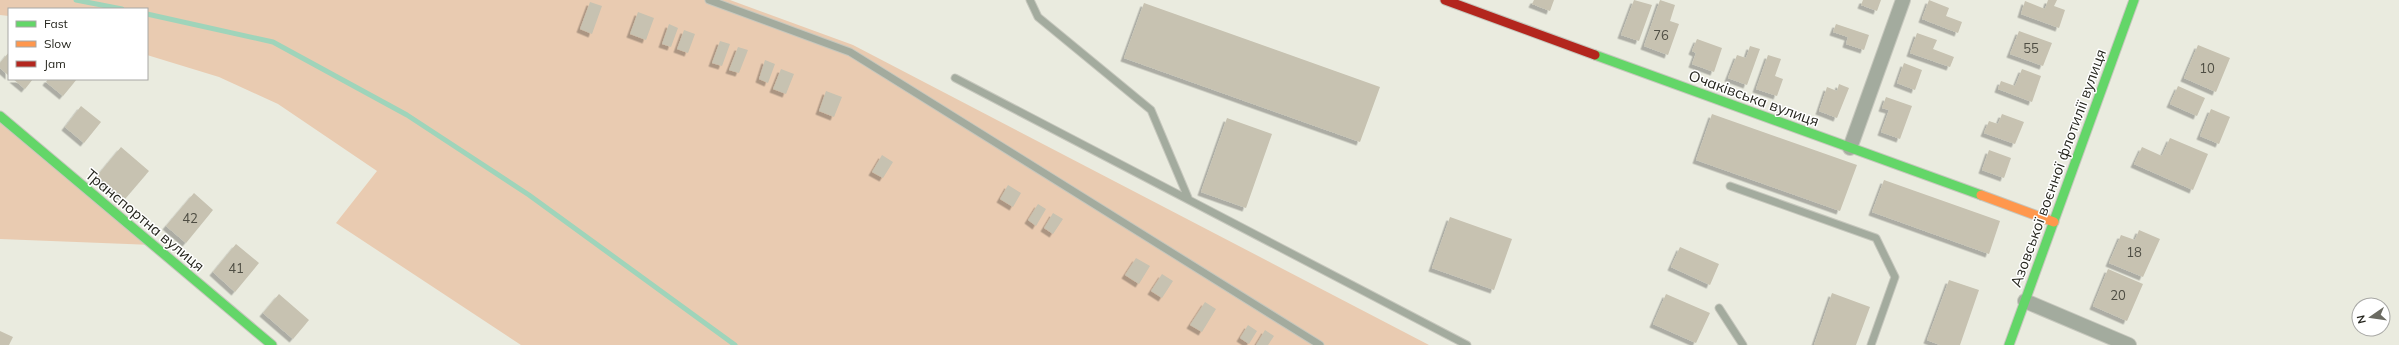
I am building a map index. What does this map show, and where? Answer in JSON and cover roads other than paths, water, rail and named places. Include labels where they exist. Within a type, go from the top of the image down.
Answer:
[{"type":"street","name":"Очаківська вулиця","points":[[1445,0],[2054,222]]},
{"type":"street","points":[[1850,148],[1903,0]]},
{"type":"street","name":"Азовської воєнної флотилії вулиця","points":[[2009,345],[2030,303],[2054,222],[2134,0]]},
{"type":"street","name":"Транспортна вулиця","points":[[0,116],[272,345]]},
{"type":"street","points":[[2030,303],[2129,345]]},
{"type":"lane","points":[[709,0],[850,52],[1320,345]]},
{"type":"lane","points":[[1030,0],[1038,17],[1151,110],[1189,200]]},
{"type":"lane","points":[[955,78],[1467,345]]},
{"type":"lane","points":[[1730,186],[1876,238],[1895,277],[1870,345]]},
{"type":"lane","points":[[1720,308],[1744,345]]},
{"type":"waterway","points":[[76,0],[117,8]]},
{"type":"waterway","points":[[148,14],[273,42],[407,115],[529,195],[735,345]]}]
